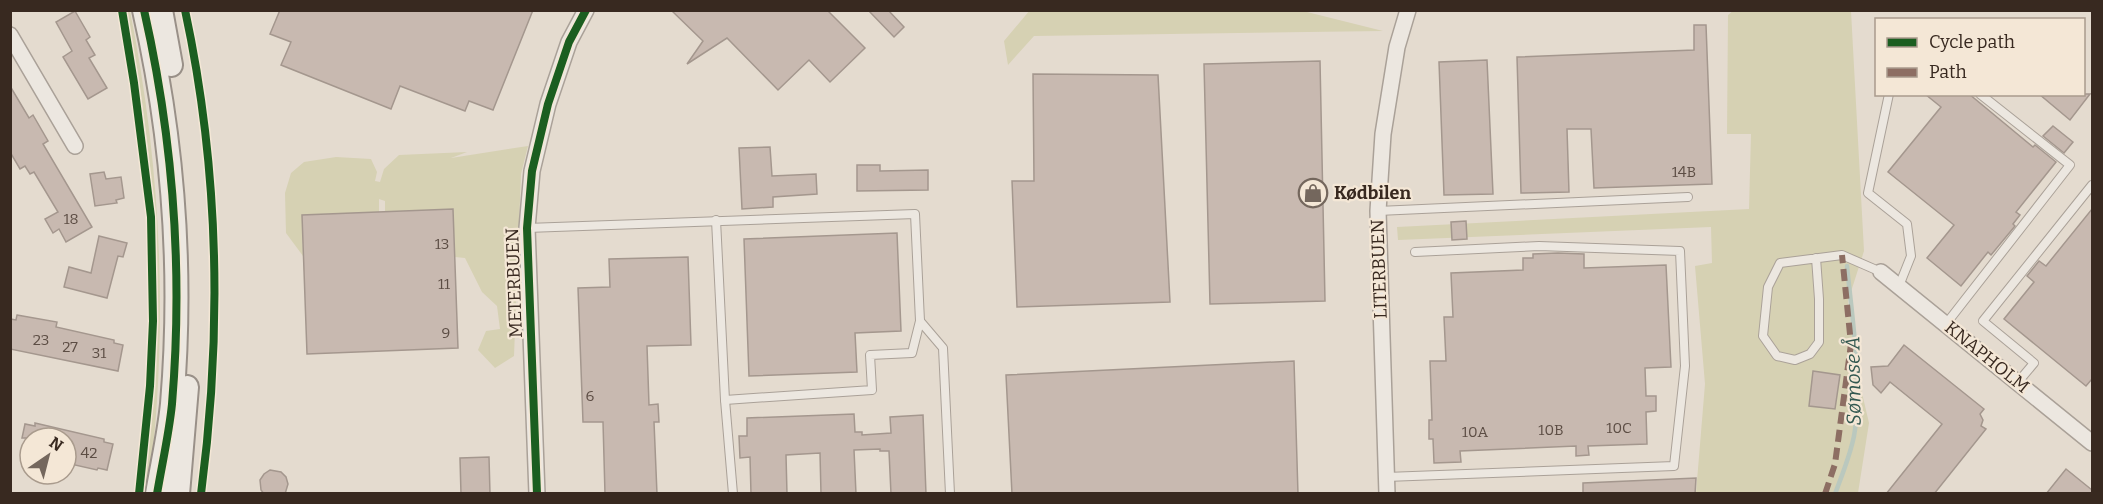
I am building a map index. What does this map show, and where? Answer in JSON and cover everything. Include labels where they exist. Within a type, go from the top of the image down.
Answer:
[{"type":"street","points":[[144,10],[154,57],[169,166],[176,262],[175,347],[171,407],[157,494]]},
{"type":"street","points":[[161,10],[184,163],[191,263],[190,346],[185,430],[178,494]]},
{"type":"street","name":"METERBUEN","points":[[537,494],[526,228],[532,171],[548,104],[569,42],[586,10]]},
{"type":"street","name":"LITERBUEN","points":[[1387,494],[1378,211],[1383,134],[1397,47],[1408,10]]},
{"type":"street","points":[[10,35],[75,146]]},
{"type":"street","name":"KNAPHOLM","points":[[1881,272],[2092,443]]},
{"type":"lane","points":[[1889,96],[1868,193],[1907,224],[1911,256],[1899,286]]},
{"type":"lane","points":[[1946,324],[2070,165],[1983,96]]},
{"type":"lane","points":[[2018,382],[2034,363],[1983,321],[2092,185]]},
{"type":"lane","points":[[1378,211],[1688,197]]},
{"type":"lane","points":[[526,228],[915,214],[920,321],[912,353],[870,355],[872,390],[725,400]]},
{"type":"lane","points":[[716,220],[725,400],[733,494]]},
{"type":"lane","points":[[1386,477],[1674,466],[1684,366],[1680,251],[1539,246],[1415,252]]},
{"type":"lane","points":[[1816,258],[1819,342],[1810,354],[1795,360],[1777,356],[1763,336],[1768,287],[1780,263],[1816,258],[1842,255],[1881,272]]},
{"type":"lane","points":[[920,321],[943,348],[950,494]]},
{"type":"shaded area","points":[[1030,10],[1303,11],[1383,31],[1034,36],[1008,65],[1004,41]]},
{"type":"shaded area","points":[[1734,10],[1851,11],[1864,251],[1848,301],[1858,376],[1869,423],[1858,493],[1696,493],[1705,384],[1695,266],[1712,263],[1711,227],[1398,240],[1397,227],[1749,209],[1751,134],[1727,134],[1728,15]]},
{"type":"shaded area","points":[[126,11],[130,11],[141,71],[155,191],[159,251],[159,373],[148,494],[143,493],[155,373],[156,251],[146,130]]},
{"type":"shaded area","points":[[528,146],[521,174],[514,356],[495,368],[478,350],[486,331],[500,329],[497,306],[482,292],[465,258],[455,257],[453,210],[385,212],[385,201],[379,199],[379,212],[302,215],[303,256],[286,233],[285,193],[291,173],[304,162],[336,157],[371,159],[377,172],[375,181],[380,182],[384,169],[399,155],[467,152],[451,158]]},
{"type":"building","points":[[280,10],[533,10],[493,110],[469,101],[465,111],[400,86],[391,109],[281,65],[291,42],[270,34]]},
{"type":"building","points":[[671,10],[827,10],[865,48],[830,82],[809,60],[778,90],[727,38],[687,64],[703,41]]},
{"type":"building","points":[[868,10],[888,10],[904,27],[894,37]]},
{"type":"building","points":[[75,11],[90,37],[86,40],[95,55],[89,58],[107,88],[88,99],[63,57],[72,51],[56,22]]},
{"type":"building","points":[[1694,25],[1706,25],[1712,184],[1594,188],[1591,129],[1567,129],[1569,192],[1521,193],[1517,57],[1694,50]]},
{"type":"building","points":[[1487,60],[1493,194],[1444,195],[1439,62]]},
{"type":"building","points":[[1320,61],[1325,301],[1210,304],[1204,64]]},
{"type":"building","points":[[1033,74],[1158,75],[1170,302],[1017,307],[1012,181],[1034,181]]},
{"type":"building","points":[[10,86],[29,118],[33,115],[48,141],[43,144],[92,227],[66,242],[59,229],[53,233],[45,219],[58,212],[34,172],[30,174],[25,166],[20,169],[10,152]]},
{"type":"building","points":[[2090,94],[2070,120],[2041,96]]},
{"type":"building","points":[[1927,96],[1971,96],[2033,147],[2035,145],[2056,162],[2016,212],[2020,215],[2013,224],[2015,226],[1991,255],[1988,252],[1961,286],[1927,258],[1954,225],[1888,172],[1941,107]]},
{"type":"building","points":[[2053,126],[2073,142],[2064,153],[2043,136]]},
{"type":"building","points":[[770,147],[772,176],[816,174],[817,194],[773,197],[773,207],[742,209],[739,148]]},
{"type":"building","points":[[857,165],[880,165],[880,171],[928,170],[928,190],[857,191]]},
{"type":"building","points":[[104,172],[106,179],[121,177],[124,198],[116,200],[117,203],[95,206],[90,174]]},
{"type":"building","points":[[453,209],[458,348],[307,354],[302,215]]},
{"type":"building","points":[[2092,209],[2092,379],[2086,386],[2004,319],[2034,282],[2027,276],[2039,261],[2046,266]]},
{"type":"building","points":[[1466,221],[1467,239],[1452,240],[1451,222]]},
{"type":"building","points":[[897,233],[901,331],[855,333],[857,372],[749,376],[744,239]]},
{"type":"building","points":[[99,236],[127,243],[123,257],[118,256],[107,298],[64,287],[69,267],[91,273]]},
{"type":"building","points":[[1533,254],[1584,254],[1584,268],[1666,265],[1671,367],[1645,368],[1646,396],[1656,396],[1656,411],[1646,412],[1647,444],[1588,446],[1589,455],[1576,456],[1576,446],[1460,451],[1461,462],[1434,463],[1433,439],[1429,439],[1429,420],[1432,420],[1430,361],[1446,361],[1444,317],[1453,317],[1451,273],[1523,270],[1523,258],[1533,258]]},
{"type":"building","points":[[688,257],[691,345],[647,346],[649,405],[658,404],[659,422],[654,422],[657,494],[605,494],[603,422],[583,422],[578,288],[610,287],[609,259]]},
{"type":"building","points":[[17,315],[57,322],[56,327],[114,340],[114,343],[123,345],[118,371],[10,349],[10,319],[16,320]]},
{"type":"building","points":[[1904,345],[1984,409],[1980,414],[1983,420],[1981,426],[1986,429],[1934,494],[1886,494],[1942,424],[1890,382],[1881,393],[1873,385],[1871,367],[1888,366]]},
{"type":"building","points":[[1294,361],[1298,494],[1012,494],[1006,375]]},
{"type":"building","points":[[1813,371],[1840,375],[1835,409],[1809,406]]},
{"type":"building","points":[[854,414],[855,432],[862,432],[862,435],[891,433],[890,417],[923,415],[926,494],[891,494],[889,451],[880,451],[880,449],[854,450],[856,494],[821,494],[820,453],[786,455],[787,494],[751,494],[750,457],[740,458],[739,436],[747,436],[747,418]]},
{"type":"building","points":[[78,433],[104,439],[104,442],[113,444],[107,470],[98,468],[97,470],[78,466]]},
{"type":"building","points":[[489,457],[490,494],[461,494],[460,458]]},
{"type":"building","points":[[2066,469],[2092,490],[2092,494],[2046,494]]},
{"type":"building","points":[[270,470],[281,472],[286,477],[288,484],[285,494],[264,494],[261,490],[260,480]]},
{"type":"building","points":[[1696,478],[1695,494],[1583,494],[1583,483]]},
{"type":"waterway","name":"Sømose Å","points":[[1835,494],[1850,451],[1856,416],[1856,351],[1847,266]]},
{"type":"marked path","points":[[1825,494],[1835,464],[1851,344],[1842,255]]},
{"type":"cycle path","points":[[122,10],[151,217],[153,321],[150,386],[139,494]]},
{"type":"cycle path","points":[[144,10],[169,156],[176,256],[172,404],[157,494]]},
{"type":"cycle path","points":[[185,10],[205,130],[214,251],[212,373],[201,494]]},
{"type":"cycle path","points":[[537,494],[527,228],[532,171],[548,104],[569,42],[586,10]]},
{"type":"place","name":"Kødbilen","points":[[1313,193]]}]
